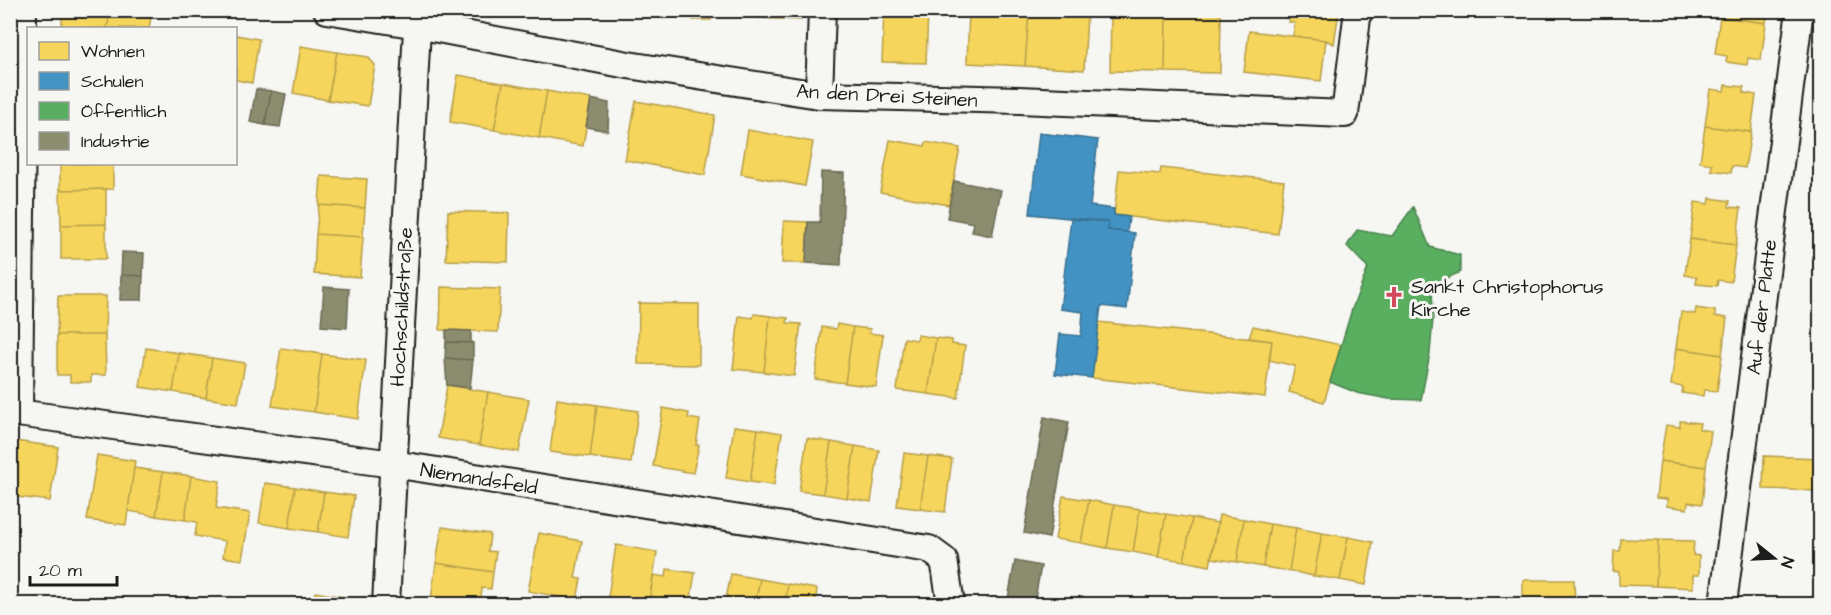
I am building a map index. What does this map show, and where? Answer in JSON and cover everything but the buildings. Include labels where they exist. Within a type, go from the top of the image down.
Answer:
[{"type":"street","points":[[15,413],[23,10]]},
{"type":"street","name":"An den Drei Steinen","points":[[327,10],[417,18],[628,65],[819,96],[1019,100],[1345,114],[1358,10]]},
{"type":"street","points":[[819,96],[822,10]]},
{"type":"street","name":"Auf der Platte","points":[[1723,604],[1800,10]]},
{"type":"street","name":"Hochschildstraße","points":[[386,604],[417,18]]},
{"type":"street","name":"Niemandsfeld","points":[[15,413],[393,464],[929,549],[944,560],[951,604]]},
{"type":"place","name":"Sankt Christophorus Kirche","points":[[1394,297]]}]
